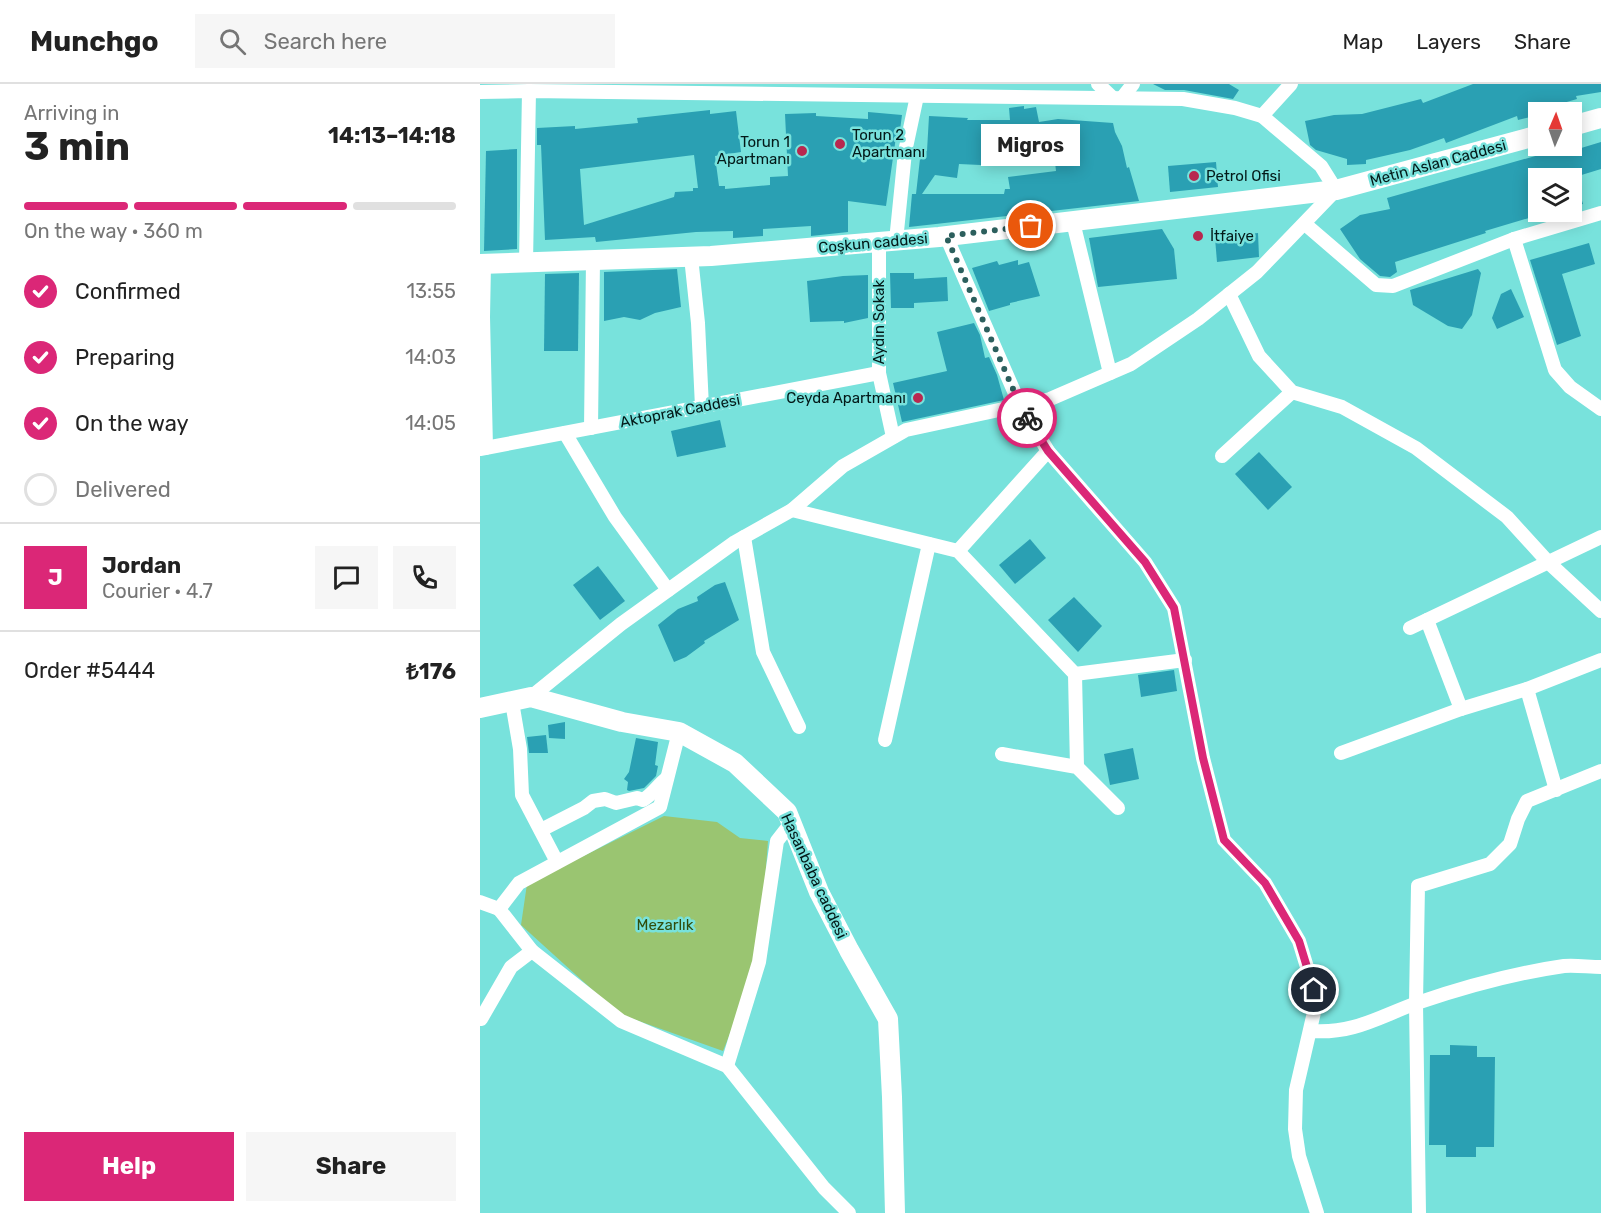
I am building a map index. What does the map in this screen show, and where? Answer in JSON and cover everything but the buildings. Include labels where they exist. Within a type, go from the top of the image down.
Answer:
[{"type":"street","points":[[1098,84],[1118,98]]},
{"type":"street","points":[[1118,98],[1134,84]]},
{"type":"street","points":[[1262,116],[1291,84]]},
{"type":"street","points":[[480,92],[770,89],[917,96],[1183,99],[1235,108],[1262,116],[1321,165],[1336,190],[1257,272],[1198,319],[1131,364],[1050,399],[906,430],[843,466],[792,510],[744,537],[621,624],[522,699],[480,708]]},
{"type":"street","points":[[526,263],[529,90]]},
{"type":"street","name":"Aydın Sokak","points":[[893,437],[879,373],[887,241],[917,96]]},
{"type":"street","points":[[1582,123],[1601,118]]},
{"type":"street","name":"Metin Aslan Caddesi","points":[[1336,190],[1528,138]]},
{"type":"street","name":"Coşkun caddesi","points":[[482,264],[691,257],[946,236],[1336,190]]},
{"type":"street","points":[[1305,224],[1376,285],[1394,286],[1514,239],[1601,213]]},
{"type":"street","points":[[1073,222],[1110,373]]},
{"type":"street","points":[[946,236],[1020,405],[1048,451],[1145,562],[1174,608],[1203,758],[1224,840],[1265,883],[1299,941],[1314,990],[1315,1008],[1311,1031],[1296,1090],[1295,1128],[1299,1156],[1317,1213]]},
{"type":"street","points":[[1514,239],[1556,370],[1570,387],[1600,406]]},
{"type":"street","points":[[691,257],[698,323],[702,407]]},
{"type":"street","points":[[591,428],[593,260]]},
{"type":"street","points":[[482,264],[483,448]]},
{"type":"street","points":[[1229,294],[1259,356],[1292,392],[1342,407],[1416,448],[1507,517],[1548,562],[1601,611]]},
{"type":"street","name":"Aktoprak Caddesi","points":[[483,448],[879,373]]},
{"type":"street","points":[[1222,456],[1292,392]]},
{"type":"street","points":[[565,433],[615,517],[669,590]]},
{"type":"street","points":[[958,551],[1048,451]]},
{"type":"street","points":[[792,510],[958,551],[1075,674],[1077,767]]},
{"type":"street","points":[[744,537],[763,652],[799,727]]},
{"type":"street","points":[[1410,628],[1601,537]]},
{"type":"street","points":[[885,740],[929,544]]},
{"type":"street","points":[[1426,620],[1461,709]]},
{"type":"street","points":[[1075,674],[1185,660]]},
{"type":"street","points":[[1341,753],[1461,709],[1527,689],[1601,660]]},
{"type":"street","points":[[1527,689],[1556,790]]},
{"type":"street","points":[[522,699],[520,749],[522,795],[557,862]]},
{"type":"street","name":"Hasanbaba caddesi","points":[[522,699],[622,722],[679,732],[735,763],[787,812],[819,892],[888,1019],[895,1213]]},
{"type":"street","points":[[498,909],[519,883],[660,807],[679,732]]},
{"type":"street","points":[[1002,754],[1077,767],[1118,808]]},
{"type":"street","points":[[1419,1213],[1416,1003],[1418,886],[1490,864],[1510,844],[1527,801],[1601,771]]},
{"type":"street","points":[[541,830],[593,801],[605,799],[616,802],[637,798],[643,800],[668,777]]},
{"type":"street","points":[[727,1066],[759,962],[777,841],[791,823]]},
{"type":"street","points":[[480,902],[498,909],[532,951],[621,1021],[727,1066],[824,1188],[849,1213]]},
{"type":"street","points":[[481,1019],[511,967],[532,951]]},
{"type":"street","points":[[1311,1031],[1332,1032],[1353,1029],[1416,1003],[1483,983],[1566,966],[1601,967]]},
{"type":"green space","name":"Mezarlık","points":[[664,816],[717,822],[740,838],[768,841],[759,962],[723,1051],[619,1014],[521,925],[527,884]]},
{"type":"way so far","points":[[1027,418],[946,236],[1031,226]]},
{"type":"place","name":"Torun 2 Apartmanı","points":[[840,144]]},
{"type":"place","name":"Torun 1 Apartmanı","points":[[802,151]]},
{"type":"place","name":"Petrol Ofisi","points":[[1194,176]]},
{"type":"place","name":"Migros","points":[[1031,226]]},
{"type":"place","name":"İtfaiye","points":[[1198,236]]},
{"type":"place","name":"Ceyda Apartmanı","points":[[918,398]]},
{"type":"route","points":[[1027,418],[1048,451],[1145,562],[1174,608],[1203,758],[1224,840],[1265,883],[1299,941],[1314,990]]}]
